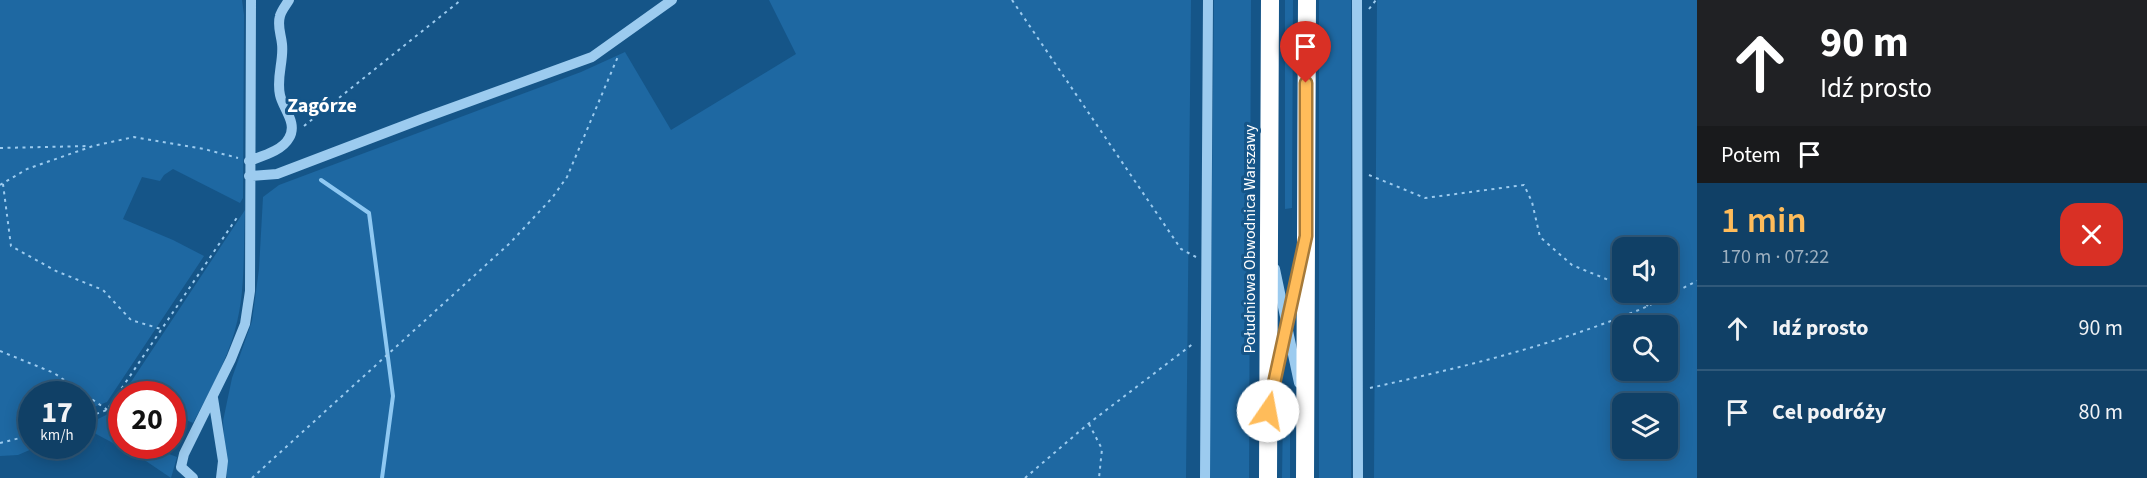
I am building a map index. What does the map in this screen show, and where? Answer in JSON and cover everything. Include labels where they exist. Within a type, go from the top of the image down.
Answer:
[{"type":"highway","name":"Południowa Obwodnica Warszawy","points":[[1268,478],[1270,0]]},
{"type":"highway","points":[[1305,478],[1307,0]]},
{"type":"street","points":[[193,478],[181,467],[184,454],[198,423],[213,398],[245,324],[250,291],[251,0]]},
{"type":"street","points":[[249,161],[283,146],[290,137],[291,120],[280,97],[278,81],[283,52],[279,28],[280,15],[289,0]]},
{"type":"street","points":[[1205,478],[1208,0]]},
{"type":"street","points":[[1357,0],[1358,478]]},
{"type":"street","points":[[249,176],[277,174],[592,57],[627,34],[666,2]]},
{"type":"street","points":[[1268,411],[1306,236]]},
{"type":"street","points":[[1269,237],[1305,412]]},
{"type":"street","points":[[213,398],[223,461],[221,478]]},
{"type":"path","points":[[290,137],[461,0]]},
{"type":"path","points":[[1011,0],[1181,249],[1205,262]]},
{"type":"path","points":[[252,478],[510,243],[552,198],[567,177],[627,34]]},
{"type":"path","points":[[161,329],[131,320],[103,290],[56,272],[11,246],[1,185],[27,169],[93,146],[134,137],[204,149],[249,161]]},
{"type":"path","points":[[0,148],[93,146]]},
{"type":"path","points":[[1358,171],[1425,198],[1524,185],[1532,202],[1540,237],[1572,265],[1612,282]]},
{"type":"path","points":[[96,414],[107,410],[249,199]]},
{"type":"path","points":[[1358,390],[1464,366],[1594,327],[1648,306],[1697,281]]},
{"type":"path","points":[[1644,303],[1648,306]]},
{"type":"path","points":[[1025,478],[1088,424],[1206,334]]},
{"type":"path","points":[[0,351],[54,373],[107,410]]},
{"type":"path","points":[[1088,424],[1102,449],[1099,478]]},
{"type":"path","points":[[0,443],[18,438]]},
{"type":"path","points":[[173,459],[181,467]]},
{"type":"shaded area","points":[[0,0],[242,0],[244,15],[243,198],[240,203],[173,169],[160,181],[142,177],[123,219],[204,256],[121,381],[108,381],[107,402],[96,406],[96,381],[18,381],[18,455],[0,456]]},
{"type":"shaded area","points":[[769,0],[1191,0],[1186,478],[227,478],[223,421],[232,378],[252,321],[259,269],[263,197],[279,185],[581,72],[625,52],[671,130],[796,54]]},
{"type":"shaded area","points":[[1214,0],[1251,0],[1249,478],[1209,478]]},
{"type":"shaded area","points":[[1285,0],[1293,0],[1292,208],[1285,209]]},
{"type":"shaded area","points":[[1319,0],[1351,0],[1351,478],[1319,478]]},
{"type":"shaded area","points":[[1377,0],[1697,0],[1697,478],[1374,478]]},
{"type":"shaded area","points":[[245,210],[239,316],[222,365],[193,423],[186,420],[186,381],[132,381]]},
{"type":"shaded area","points":[[1283,413],[1290,413],[1290,478],[1282,478]]},
{"type":"shaded area","points":[[108,414],[108,440],[96,434],[96,420]]},
{"type":"shaded area","points":[[143,459],[176,459],[171,478]]},
{"type":"waterway","points":[[321,180],[369,213],[393,396],[382,478]]},
{"type":"district","name":"Zagórze","points":[[322,105]]},
{"type":"route","points":[[1268,411],[1306,236],[1306,83]]}]
